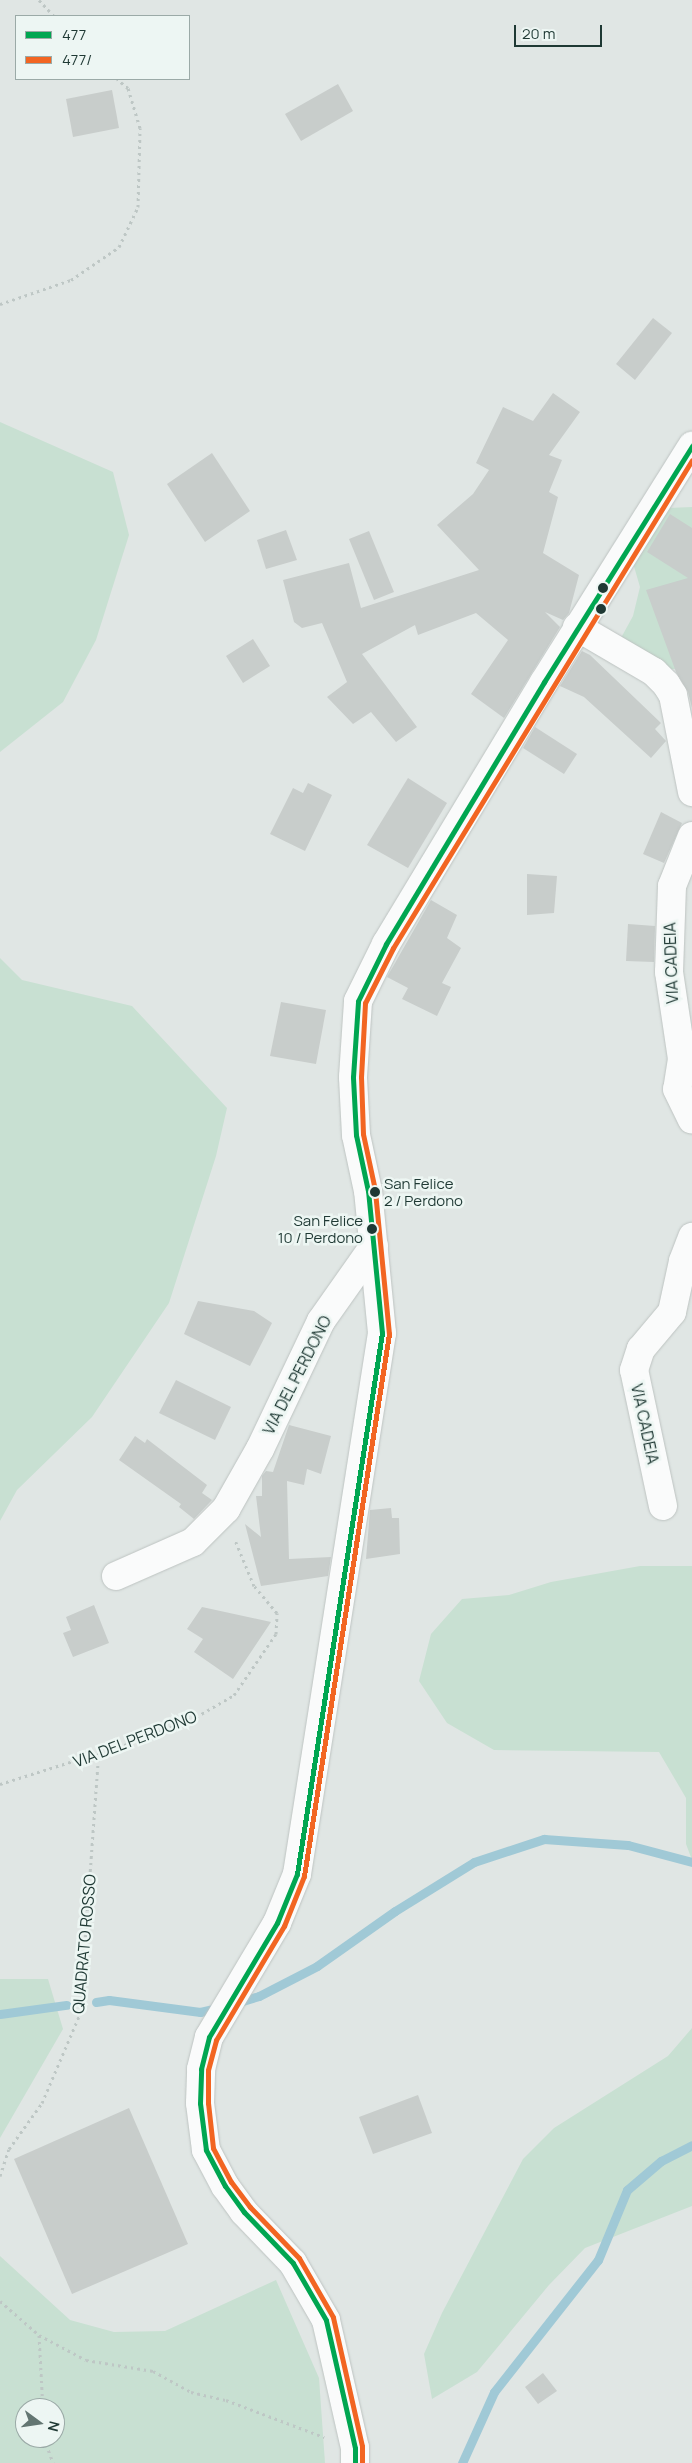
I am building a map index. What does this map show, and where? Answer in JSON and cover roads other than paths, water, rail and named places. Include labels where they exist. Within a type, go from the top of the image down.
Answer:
[{"type":"street","points":[[355,2455],[326,2320],[293,2262],[244,2212],[225,2186],[206,2150],[200,2103],[201,2069],[209,2037],[277,1923],[297,1874],[382,1333],[368,1191],[356,1135],[353,1077],[358,1001],[386,944],[577,627],[692,446]]},
{"type":"street","points":[[577,627],[654,672],[666,684],[673,695],[692,792]]},
{"type":"street","name":"VIA CADEIA","points":[[692,836],[672,886],[669,972],[682,1059],[678,1089],[692,1120]]},
{"type":"street","name":"VIA CADEIA","points":[[663,1506],[634,1370],[641,1349],[672,1312],[683,1261],[692,1237]]},
{"type":"street","name":"VIA DEL PERDONO","points":[[116,1576],[193,1542],[226,1509],[260,1448],[322,1321],[374,1246]]},
{"type":"waterway","points":[[236,2003],[259,1996],[317,1966],[395,1911],[474,1862],[544,1839],[628,1845],[692,1862]]},
{"type":"waterway","points":[[96,2002],[109,2000],[200,2012],[221,2007]]},
{"type":"waterway","points":[[0,2014],[66,2005]]},
{"type":"waterway","points":[[462,2463],[494,2392],[598,2260],[627,2190],[661,2161],[692,2145]]},
{"type":"place","name":"San Felice 2 / Perdono","points":[[375,1192]]},
{"type":"place","name":"San Felice 10 / Perdono","points":[[372,1229]]}]
